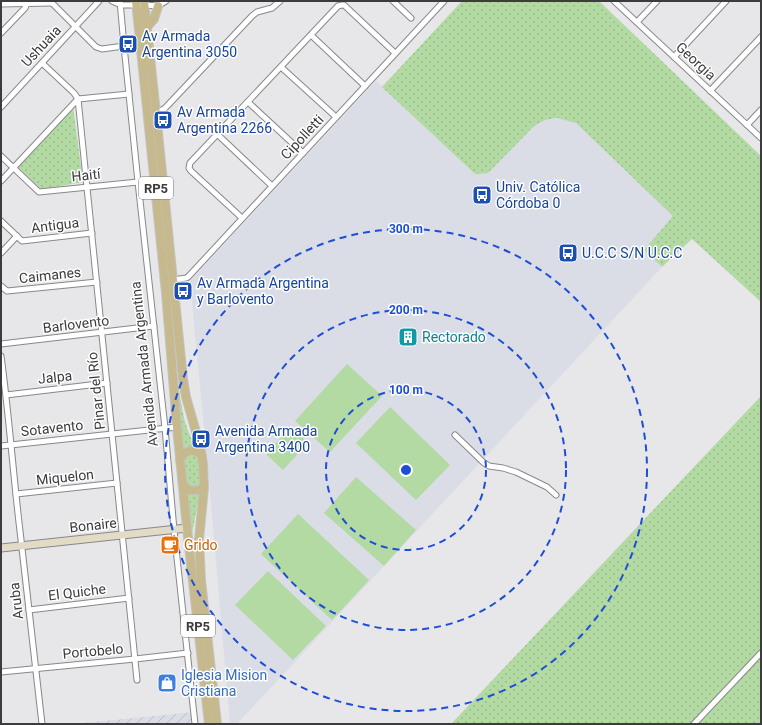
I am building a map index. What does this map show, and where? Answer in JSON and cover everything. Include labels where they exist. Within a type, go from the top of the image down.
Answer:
[{"type":"main road","name":"RP5","points":[[140,3],[147,27],[172,280],[186,397],[202,456],[204,488],[199,539],[201,580],[217,724]]},
{"type":"main road","name":"Avenida Armada Argentina","points":[[140,3],[187,528]]},
{"type":"main road","points":[[147,27],[154,18],[157,4]]},
{"type":"main road","points":[[180,460],[185,453],[191,450],[198,452],[202,456]]},
{"type":"main road","points":[[183,483],[187,489],[191,491],[204,488]]},
{"type":"main road","name":"RP5","points":[[187,528],[209,724]]},
{"type":"street","name":"Ushuaia","points":[[1,107],[99,1]]},
{"type":"street","points":[[112,1],[121,3],[157,4],[166,1]]},
{"type":"street","points":[[156,112],[164,109],[252,16],[257,12],[272,8],[280,1]]},
{"type":"street","points":[[393,1],[411,18]]},
{"type":"street","name":"Cipolletti","points":[[172,280],[188,277],[444,1]]},
{"type":"street","name":"Georgia","points":[[614,1],[761,138]]},
{"type":"street","points":[[637,22],[657,1]]},
{"type":"street","points":[[674,57],[726,1]]},
{"type":"street","points":[[1,4],[52,2],[96,47],[102,49],[124,46]]},
{"type":"street","points":[[1,33],[25,8],[27,3]]},
{"type":"street","name":"Avenida Armada Argentina","points":[[121,3],[124,46],[195,724]]},
{"type":"street","points":[[242,218],[191,172],[189,168],[190,163],[338,6],[344,5],[395,53]]},
{"type":"street","points":[[311,35],[365,86]]},
{"type":"street","points":[[710,91],[761,37]]},
{"type":"street","points":[[42,63],[74,93],[78,99]]},
{"type":"street","points":[[281,67],[336,117]]},
{"type":"street","points":[[1,181],[78,99],[129,94]]},
{"type":"street","name":"Pinar del Río","points":[[78,99],[137,680]]},
{"type":"street","points":[[248,102],[303,153]]},
{"type":"street","points":[[747,125],[761,110]]},
{"type":"street","points":[[217,134],[272,186]]},
{"type":"street","points":[[1,156],[13,168]]},
{"type":"street","name":"Haití","points":[[13,168],[37,190],[42,192],[138,182]]},
{"type":"street","points":[[1,221],[17,236],[1,253]]},
{"type":"street","name":"Antigua","points":[[17,236],[22,241],[92,233]]},
{"type":"street","name":"Caimanes","points":[[1,286],[7,291],[97,282]]},
{"type":"street","name":"Barlovento","points":[[1,344],[154,326]]},
{"type":"street","name":"Aruba","points":[[1,356],[42,724]]},
{"type":"street","name":"Jalpa","points":[[6,395],[107,383]]},
{"type":"street","name":"Sotavento","points":[[1,446],[177,427]]},
{"type":"street","points":[[455,435],[489,466],[516,472],[547,487],[556,496]]},
{"type":"street","name":"Miquelon","points":[[16,494],[117,483]]},
{"type":"street","name":"Bonaire","points":[[1,548],[187,528]]},
{"type":"street","name":"El Quiche","points":[[29,610],[129,598]]},
{"type":"street","name":"Portobelo","points":[[1,672],[188,653]]},
{"type":"street","points":[[694,724],[761,653]]},
{"type":"shaded area","points":[[376,81],[475,174],[534,126],[545,120],[561,118],[576,123],[674,216],[644,250],[662,267],[237,724],[230,724],[190,281]]},
{"type":"shaded area","points":[[194,712],[195,724],[73,724]]},
{"type":"green space","points":[[462,1],[599,1],[761,156],[761,302],[692,239],[662,267],[644,250],[673,216],[576,123],[557,118],[545,120],[534,126],[488,173],[475,174],[382,87]]},
{"type":"green space","points":[[73,107],[83,182],[43,189],[16,165]]},
{"type":"green space","points":[[173,332],[185,422],[195,448],[184,451],[175,369]]},
{"type":"green space","points":[[347,364],[382,396],[330,452],[295,421]]},
{"type":"green space","points":[[761,396],[761,724],[451,724]]},
{"type":"green space","points":[[390,407],[450,465],[416,500],[356,443]]},
{"type":"green space","points":[[291,427],[308,443],[283,470],[266,454]]},
{"type":"green space","points":[[193,453],[197,456],[199,468],[200,482],[198,488],[188,486],[184,459],[187,454]]},
{"type":"green space","points":[[356,477],[416,530],[384,566],[324,513]]},
{"type":"green space","points":[[187,493],[200,493],[192,534]]},
{"type":"green space","points":[[298,514],[369,580],[332,620],[261,554]]},
{"type":"green space","points":[[268,571],[326,626],[293,660],[235,605]]},
{"type":"place","name":"Av Armada Argentina 3050","points":[[128,44]]},
{"type":"place","name":"Av Armada Argentina 2266","points":[[163,120]]},
{"type":"place","name":"Univ. Católica Córdoba 0","points":[[482,195]]},
{"type":"place","name":"U.C.C S/N U.C.C","points":[[568,253]]},
{"type":"place","name":"Av Armada Argentina y Barlovento","points":[[183,291]]},
{"type":"place","name":"Rectorado","points":[[408,337]]},
{"type":"place","name":"Avenida Armada Argentina 3400","points":[[201,439]]},
{"type":"place","name":"Grido","points":[[170,545]]},
{"type":"place","name":"Iglesia Mision Cristiana","points":[[167,683]]}]
